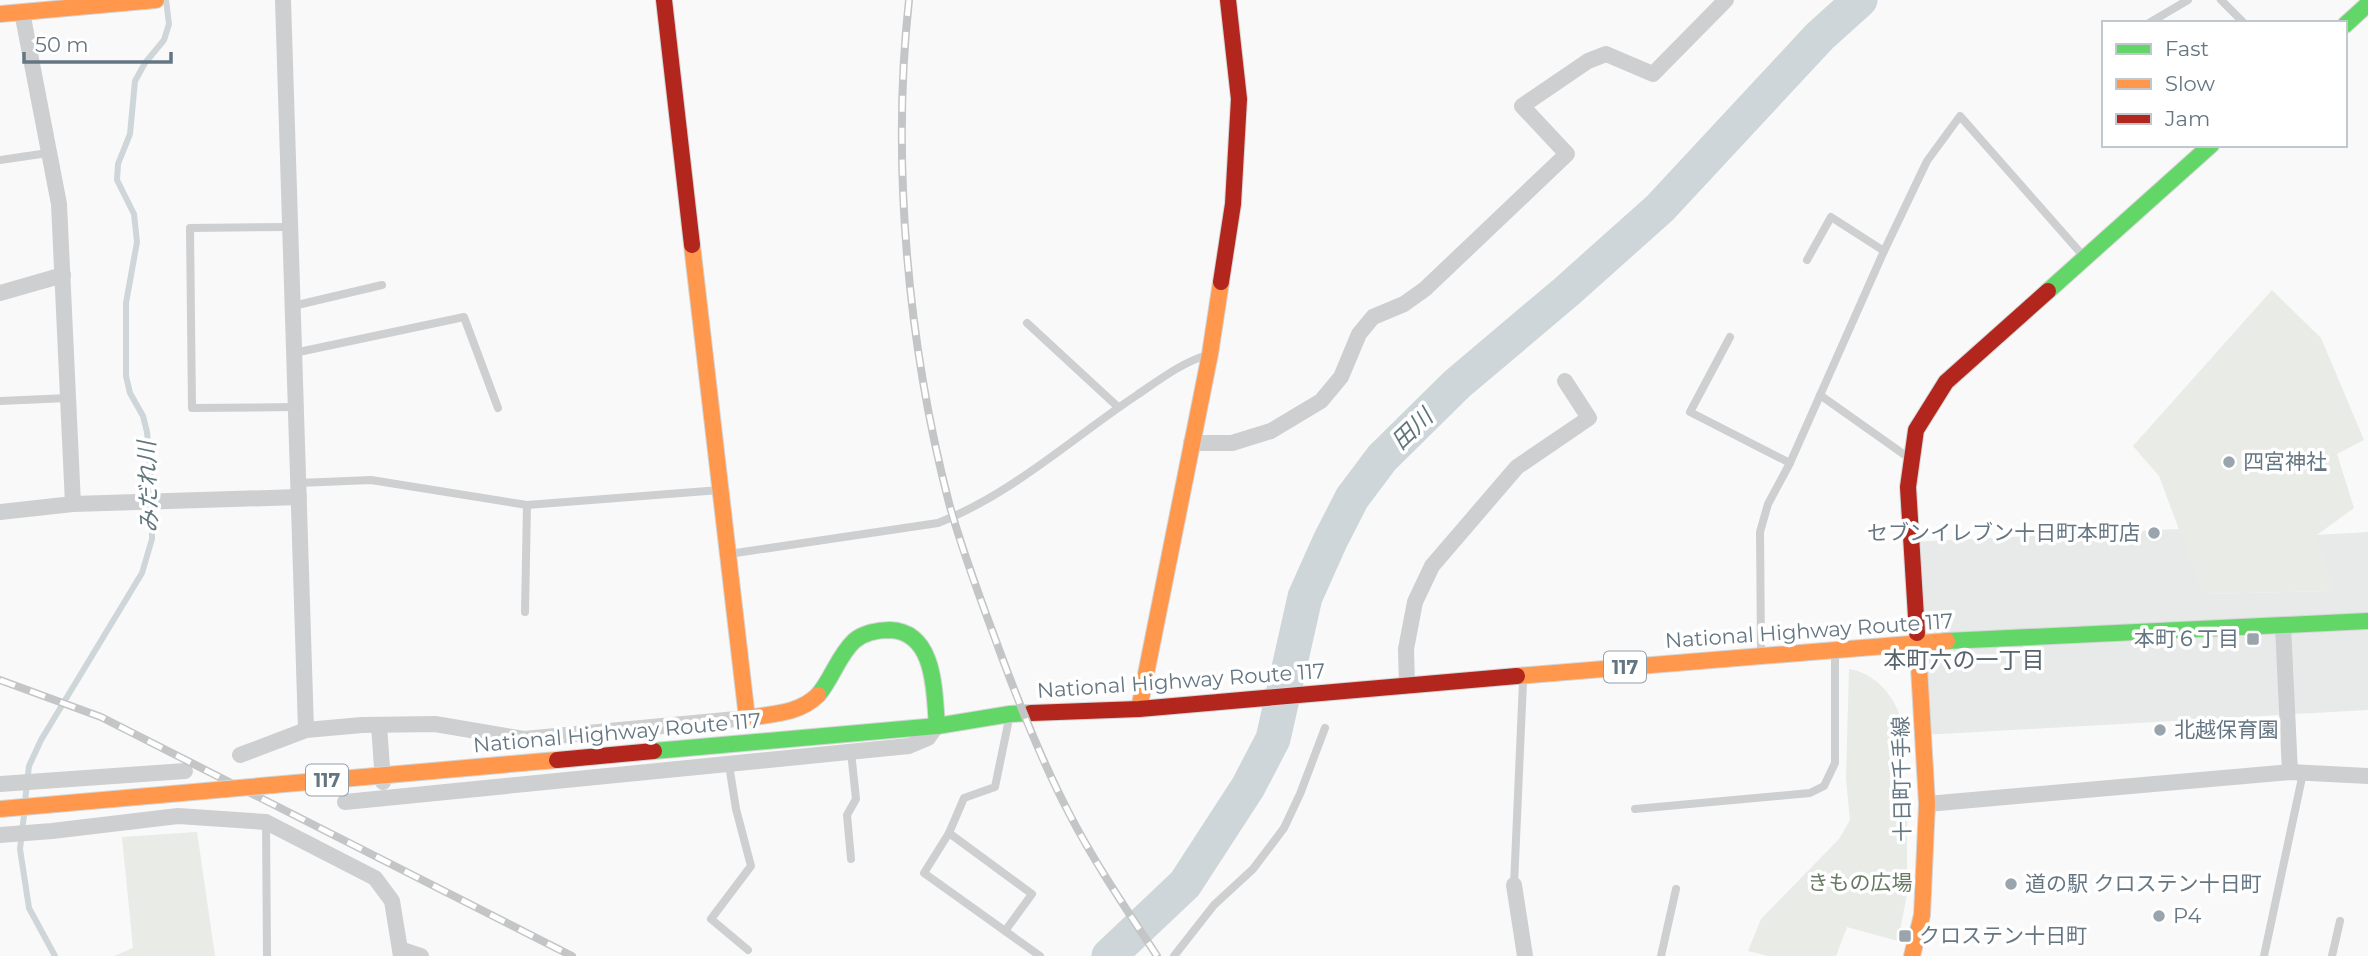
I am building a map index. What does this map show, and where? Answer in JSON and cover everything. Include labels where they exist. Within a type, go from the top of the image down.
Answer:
[{"type":"main road","points":[[0,13],[156,0]]},
{"type":"main road","points":[[664,0],[747,718],[796,710],[815,698],[855,641],[876,631],[896,629],[915,638],[926,652],[933,682],[937,726]]},
{"type":"main road","points":[[1139,709],[1210,354],[1234,191],[1239,99],[1228,0]]},
{"type":"main road","points":[[2347,23],[2368,4]]},
{"type":"main road","name":"十日町千手線","points":[[1912,956],[1922,915],[1927,804],[1908,487],[1916,430],[1946,382],[2209,147]]},
{"type":"main road","name":"National Highway Route 117","points":[[0,809],[937,726],[1010,714],[1139,709],[1918,642],[2368,621]]},
{"type":"street","points":[[283,0],[306,730]]},
{"type":"street","points":[[1191,443],[1233,443],[1271,431],[1321,401],[1341,377],[1359,334],[1373,317],[1404,304],[1425,289],[1567,154],[1522,106],[1588,61],[1606,54],[1653,75],[1726,0]]},
{"type":"street","points":[[22,12],[59,204],[73,504]]},
{"type":"street","points":[[0,293],[63,275]]},
{"type":"street","points":[[1407,685],[1406,649],[1415,602],[1432,566],[1517,467],[1589,418],[1565,381]]},
{"type":"street","points":[[0,512],[73,504],[298,490]]},
{"type":"street","points":[[2283,626],[2296,773]]},
{"type":"street","points":[[240,755],[306,730],[435,724],[524,740],[747,718]]},
{"type":"street","points":[[379,725],[384,799]]},
{"type":"street","points":[[345,802],[909,747],[928,738],[937,726]]},
{"type":"street","points":[[0,784],[186,771]]},
{"type":"street","points":[[1927,804],[2296,773],[2368,776]]},
{"type":"street","points":[[80,779],[87,826]]},
{"type":"street","points":[[0,835],[178,816],[266,822],[375,878],[391,901],[401,953],[421,956]]},
{"type":"street","points":[[1514,886],[1525,956]]},
{"type":"lane","points":[[2152,21],[2188,0]]},
{"type":"lane","points":[[2221,0],[2242,21]]},
{"type":"lane","points":[[1761,655],[1760,532],[1768,504],[1790,463],[1927,161],[1960,116],[2085,258]]},
{"type":"lane","points":[[0,160],[48,153]]},
{"type":"lane","points":[[1807,260],[1831,216],[1884,251]]},
{"type":"lane","points":[[290,227],[190,228],[192,408],[296,407]]},
{"type":"lane","points":[[293,306],[382,285]]},
{"type":"lane","points":[[294,353],[464,317],[498,408]]},
{"type":"lane","points":[[1027,323],[1118,407]]},
{"type":"lane","points":[[1730,337],[1690,412],[1790,463]]},
{"type":"lane","points":[[728,554],[938,523],[965,512],[1004,490],[1118,407],[1189,360],[1210,354]]},
{"type":"lane","points":[[1820,395],[1912,460]]},
{"type":"lane","points":[[0,401],[68,398]]},
{"type":"lane","points":[[298,490],[371,480],[527,505],[720,490]]},
{"type":"lane","points":[[525,612],[527,505]]},
{"type":"lane","points":[[1635,809],[1810,793],[1824,786],[1835,762],[1835,649]]},
{"type":"lane","points":[[1514,886],[1524,675]]},
{"type":"lane","points":[[1010,714],[995,787],[964,798],[949,834],[924,873],[1040,956]]},
{"type":"lane","points":[[1174,956],[1214,905],[1253,869],[1284,828],[1325,728]]},
{"type":"lane","points":[[851,859],[847,815],[856,799],[852,752]]},
{"type":"lane","points":[[729,765],[736,809],[751,866],[711,919],[748,950]]},
{"type":"lane","points":[[2264,956],[2296,773]]},
{"type":"lane","points":[[266,822],[267,956]]},
{"type":"lane","points":[[949,834],[1032,894],[1006,931]]},
{"type":"lane","points":[[1661,956],[1676,889]]},
{"type":"lane","points":[[2332,956],[2340,920]]},
{"type":"shaded area","points":[[2179,529],[2204,594],[2333,591],[2316,535],[2368,532],[2368,710],[1923,735],[1910,542]]},
{"type":"green space","points":[[2272,290],[2321,338],[2364,440],[2337,454],[2354,508],[2317,535],[2333,591],[2203,594],[2159,476],[2133,446]]},
{"type":"green space","name":"きもの広場","points":[[1849,669],[1865,674],[1880,684],[1899,713],[1907,817],[1907,894],[1898,941],[1847,927],[1836,956],[1768,956],[1748,951],[1761,919],[1839,839],[1850,820],[1846,778]]},
{"type":"green space","points":[[197,832],[215,956],[114,956],[133,948],[122,837]]},
{"type":"waterway","name":"みだれ川","points":[[25,801],[29,766],[41,740],[142,573],[152,539],[152,489],[147,432],[143,416],[130,393],[126,376],[126,303],[137,242],[134,214],[117,180],[118,164],[130,134],[135,81],[145,63],[164,40],[169,24],[166,0]]},
{"type":"waterway","name":"田川","points":[[1109,956],[1185,884],[1248,787],[1273,739],[1305,597],[1352,498],[1382,458],[1457,384],[1660,208],[1820,36],[1860,0]]},
{"type":"waterway","name":"みだれ川","points":[[24,815],[20,849],[29,908],[55,956]]},
{"type":"railway","points":[[909,0],[902,125],[907,253],[923,381],[949,503],[1000,652],[1051,777],[1091,852],[1157,956]]},
{"type":"railway","points":[[0,680],[101,717],[572,956]]},
{"type":"traffic: fast","points":[[2347,23],[2368,4]]},
{"type":"traffic: fast","points":[[2048,291],[2209,147]]},
{"type":"traffic: fast","points":[[1947,641],[2368,621]]},
{"type":"traffic: fast","points":[[818,695],[848,647],[858,638],[890,630],[905,633],[916,641],[930,666],[937,726]]},
{"type":"traffic: fast","points":[[654,751],[937,726],[1031,713]]},
{"type":"traffic: slow","points":[[0,14],[156,0]]},
{"type":"traffic: slow","points":[[692,245],[747,718],[794,710],[818,695]]},
{"type":"traffic: slow","points":[[1139,709],[1210,354],[1221,282]]},
{"type":"traffic: slow","points":[[1912,956],[1922,915],[1927,804],[1917,633]]},
{"type":"traffic: slow","points":[[1517,676],[1947,641]]},
{"type":"traffic: slow","points":[[0,809],[557,760]]},
{"type":"traffic: jam","points":[[664,0],[692,245]]},
{"type":"traffic: jam","points":[[1221,282],[1233,204],[1239,99],[1228,0]]},
{"type":"traffic: jam","points":[[1917,633],[1908,487],[1916,430],[1946,382],[2048,291]]},
{"type":"traffic: jam","points":[[1031,713],[1139,709],[1517,676]]},
{"type":"traffic: jam","points":[[557,760],[654,751]]},
{"type":"place","name":"四宮神社","points":[[2229,462]]},
{"type":"place","name":"セブンイレブン十日町本町店","points":[[2154,533]]},
{"type":"place","name":"本町６丁目","points":[[2253,639]]},
{"type":"place","name":"北越保育園","points":[[2160,730]]},
{"type":"place","name":"道の駅 クロステン十日町","points":[[2011,884]]},
{"type":"place","name":"P4","points":[[2159,916]]},
{"type":"place","name":"クロステン十日町","points":[[1905,936]]},
{"type":"district","name":"本町六の一丁目","points":[[1964,660]]}]
